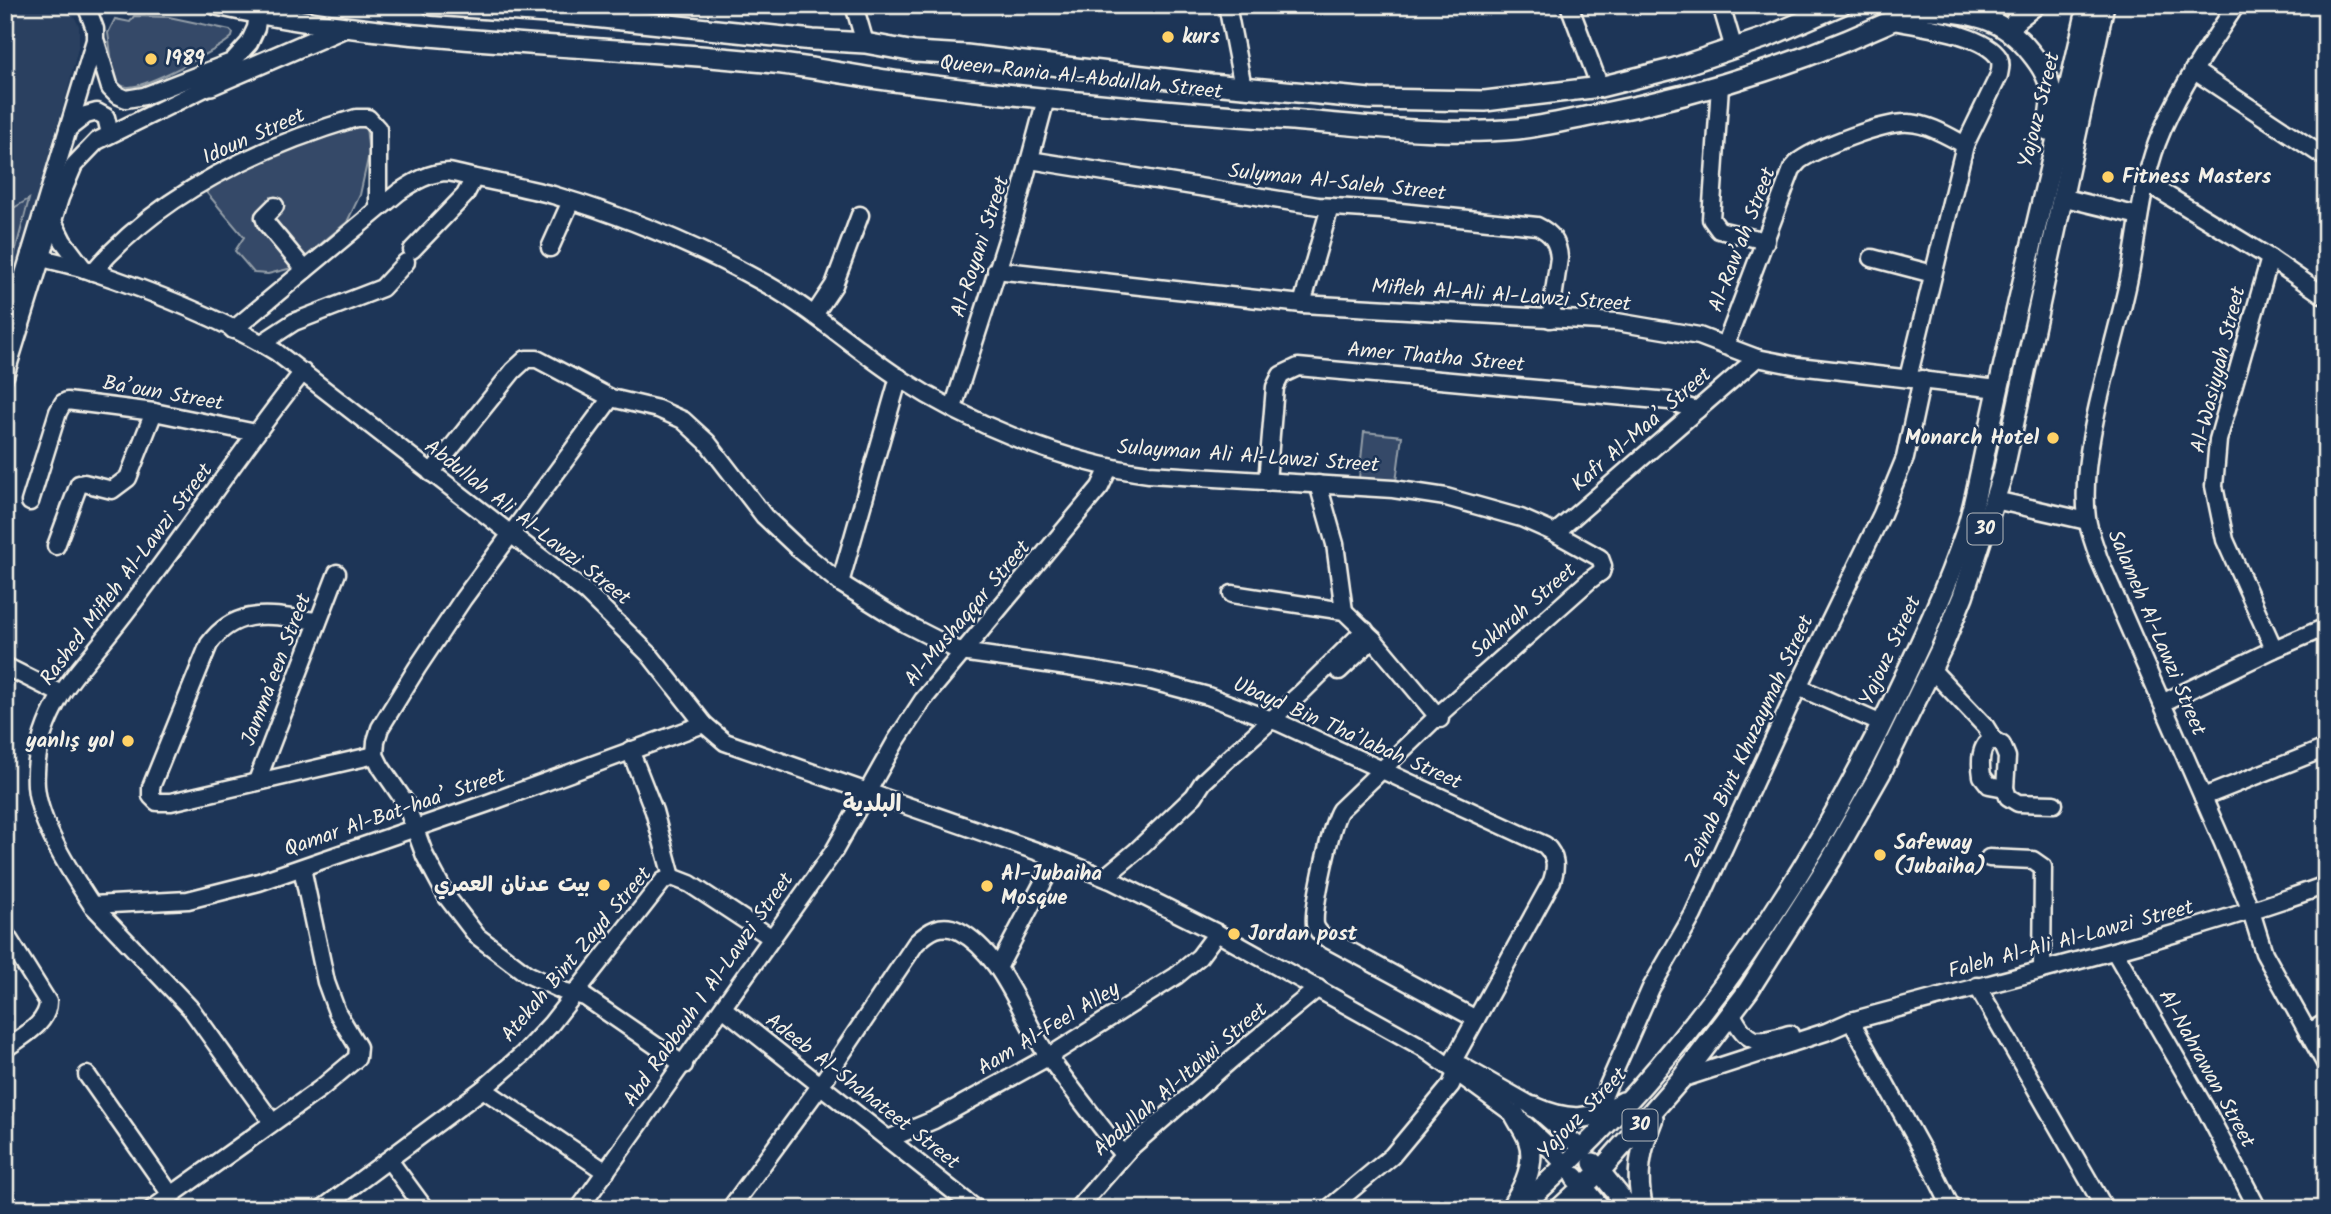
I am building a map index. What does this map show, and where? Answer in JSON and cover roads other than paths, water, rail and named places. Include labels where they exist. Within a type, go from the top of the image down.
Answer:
[{"type":"main road","name":"Queen Rania Al-Abdullah Street","points":[[217,5],[299,14],[343,28],[758,61],[874,79],[1200,115],[1401,130],[1487,131],[1547,125],[1660,102],[1720,86],[1772,70],[1922,7]]},
{"type":"main road","name":"Queen Rania Al-Abdullah Street","points":[[432,5],[574,15],[865,43],[915,52],[966,55],[1370,99],[1485,102],[1600,87],[1672,69],[1734,48],[1841,5]]},
{"type":"main road","points":[[1922,7],[1999,19],[2017,19],[2035,5]]},
{"type":"main road","name":"Yajouz Street","points":[[1518,1209],[1583,1150],[1638,1092],[1712,1003],[1774,915],[1813,852],[1882,724],[1940,601],[1967,528],[2088,5]]},
{"type":"main road","name":"Yajouz Street","points":[[1559,1209],[1600,1171],[1681,1079],[1732,1014],[1831,860],[1881,772],[1931,669],[1963,596],[2003,473],[2104,5]]},
{"type":"main road","points":[[1999,19],[2038,62],[2051,90],[2046,137],[2028,227],[2026,244],[2031,247]]},
{"type":"main road","points":[[211,85],[343,28]]},
{"type":"main road","points":[[1534,1107],[1556,1117],[1575,1118],[1595,1115],[1612,1108],[1638,1092]]},
{"type":"main road","points":[[1643,1209],[1638,1182],[1639,1160],[1660,1102]]},
{"type":"main road","points":[[1510,1209],[1527,1179],[1531,1155],[1529,1140],[1515,1115]]},
{"type":"main road","points":[[1583,1150],[1630,1209]]},
{"type":"main road","points":[[1566,1166],[1601,1209]]},
{"type":"street","points":[[5,376],[68,129],[95,40],[95,29],[86,5]]},
{"type":"street","points":[[854,5],[865,43]]},
{"type":"street","points":[[1227,5],[1243,87]]},
{"type":"street","points":[[1569,5],[1600,87]]},
{"type":"street","points":[[1721,5],[1734,48]]},
{"type":"street","name":"Salameh Al-Lawzi Street","points":[[2236,5],[2193,70],[2156,145],[2097,415],[2089,459],[2087,521],[2099,559],[2251,911],[2264,953],[2326,1065]]},
{"type":"street","points":[[5,337],[74,165],[97,141],[211,85],[249,43],[256,28],[258,10]]},
{"type":"street","points":[[1894,21],[1960,34],[1992,51],[1999,59],[1999,75],[1965,145],[1933,274],[1915,379]]},
{"type":"street","points":[[95,40],[110,88],[126,99],[144,96],[234,61]]},
{"type":"street","points":[[2193,70],[2326,158]]},
{"type":"street","points":[[1720,86],[1711,219],[1719,230],[1766,241]]},
{"type":"street","name":"Al-Royani Street","points":[[953,408],[1030,160],[1046,99]]},
{"type":"street","points":[[68,129],[86,115],[97,111],[106,117],[110,134]]},
{"type":"street","name":"Idoun Street","points":[[89,270],[142,224],[216,174],[356,118],[368,118],[378,129],[378,208]]},
{"type":"street","name":"Al-Raw’ah Street","points":[[1725,346],[1792,169],[1805,157],[1869,131],[1908,123],[1933,130],[1965,145]]},
{"type":"street","name":"Sulyman Al-Saleh Street","points":[[1030,160],[1204,189],[1330,206],[1537,226],[1554,238],[1559,258],[1550,319]]},
{"type":"street","name":"Sulayman Ali Al-Lawzi Street","points":[[233,330],[378,208],[412,183],[431,174],[449,172],[570,201],[659,230],[769,286],[814,315],[898,377],[993,428],[1109,468],[1149,474],[1393,489],[1446,497],[1521,519],[1555,533],[1600,558],[1603,566],[1601,572]]},
{"type":"street","points":[[262,343],[294,322],[382,288],[465,195],[474,178]]},
{"type":"street","points":[[2147,183],[2270,258],[2326,297]]},
{"type":"street","points":[[2061,197],[2139,216]]},
{"type":"street","points":[[550,248],[570,201]]},
{"type":"street","points":[[275,206],[264,217],[266,223],[305,270]]},
{"type":"street","points":[[1302,304],[1330,206]]},
{"type":"street","points":[[814,315],[834,285],[860,215]]},
{"type":"street","points":[[53,221],[63,241],[89,270]]},
{"type":"street","name":"Abdullah Ali Al-Lawzi Street","points":[[36,256],[89,270],[157,295],[262,343],[587,593],[649,654],[704,724],[728,744],[1105,877],[1217,933],[1454,1067],[1534,1107],[1583,1150]]},
{"type":"street","points":[[1872,258],[1933,274]]},
{"type":"street","name":"Al-Wasiyyah Street","points":[[2270,258],[2218,440],[2214,486],[2225,540],[2274,649]]},
{"type":"street","name":"Mifleh Al-Ali Al-Lawzi Street","points":[[996,270],[1302,304],[1641,326],[1699,336],[1757,358],[1798,366],[1998,389]]},
{"type":"street","name":"Kafr Al-Maa’ Street","points":[[1555,533],[1757,358]]},
{"type":"street","name":"Ubayd Bin Tha’labah Street","points":[[431,473],[513,370],[526,359],[537,359],[611,398],[658,409],[683,420],[707,442],[764,516],[800,550],[840,583],[906,624],[961,652],[1153,681],[1208,696],[1275,721],[1381,772],[1538,841],[1554,856],[1556,864],[1552,881],[1476,1019]]},
{"type":"street","name":"Amer Thatha Street","points":[[1267,482],[1275,387],[1281,375],[1298,367],[1669,401],[1697,410]]},
{"type":"street","name":"Rashed Mifleh Al-Lawzi Street","points":[[272,1122],[191,1009],[92,905],[56,843],[39,806],[36,785],[39,746],[61,694],[170,553],[303,372]]},
{"type":"street","points":[[840,583],[898,377]]},
{"type":"street","name":"Zeinab Bint Khuzaymah Street","points":[[1595,1115],[1651,988],[1693,915],[1894,486],[1905,458],[1915,379]]},
{"type":"street","points":[[611,398],[463,599],[417,668],[380,728],[375,755],[405,802],[425,856],[454,908],[477,936],[527,974],[563,991],[585,997],[684,1065]]},
{"type":"street","name":"Ba’oun Street","points":[[30,502],[63,403],[81,402],[154,412],[256,433]]},
{"type":"street","points":[[56,546],[77,486],[84,483],[112,490],[125,481],[154,412]]},
{"type":"street","name":"Al-Mushaqqar Street","points":[[867,792],[923,700],[1100,487],[1109,468]]},
{"type":"street","points":[[1318,484],[1335,544],[1344,611]]},
{"type":"street","points":[[1995,500],[2087,521]]},
{"type":"street","name":"Sakhrah Street","points":[[1476,1019],[1324,937],[1315,926],[1323,866],[1337,815],[1436,720],[1592,584],[1601,572]]},
{"type":"street","name":"Jamma’een Street","points":[[257,781],[337,573]]},
{"type":"street","points":[[1232,594],[1344,611],[1369,634],[1436,720]]},
{"type":"street","points":[[318,621],[249,615],[232,621],[218,632],[209,644],[150,794],[154,801],[171,802],[375,755]]},
{"type":"street","points":[[2162,703],[2326,627]]},
{"type":"street","points":[[1105,877],[1194,796],[1209,788],[1275,721],[1369,634]]},
{"type":"street","points":[[5,666],[61,694]]},
{"type":"street","points":[[1931,669],[1985,726],[1993,739],[2002,745],[2007,757],[2005,788],[2011,801],[2054,804]]},
{"type":"street","points":[[1798,687],[1882,724]]},
{"type":"street","name":"Qamar Al-Bat-haa’ Street","points":[[92,905],[188,900],[224,892],[302,868],[488,803],[704,724]]},
{"type":"street","points":[[1993,739],[1985,743],[1983,749],[1982,776],[1989,785],[2005,788]]},
{"type":"street","points":[[2203,797],[2326,748]]},
{"type":"street","points":[[630,750],[654,811],[672,877]]},
{"type":"street","name":"Abd Rabbouh I Al-Lawzi Street","points":[[579,1209],[834,851],[867,792]]},
{"type":"street","points":[[998,968],[1056,858]]},
{"type":"street","points":[[1989,858],[2034,860],[2043,867],[2042,970]]},
{"type":"street","points":[[152,1209],[320,1089],[351,1064],[358,1054],[358,1047],[337,1012],[326,982],[302,868]]},
{"type":"street","name":"Atekah Bint Zayd Street","points":[[322,1209],[483,1089],[523,1054],[576,994],[663,881],[672,877],[690,884],[772,938]]},
{"type":"street","name":"Faleh Al-Ali Al-Lawzi Street","points":[[1681,1079],[1826,1032],[1851,1021],[2115,951],[2251,911],[2326,885]]},
{"type":"street","points":[[730,1209],[820,1086],[907,955],[926,934],[936,928],[957,930],[974,941],[998,968],[1048,1056],[1123,1155]]},
{"type":"street","points":[[5,933],[48,1002],[48,1012],[43,1020],[5,1049]]},
{"type":"street","name":"Aam Al-Feel Alley","points":[[888,1139],[934,1120],[1048,1056],[1176,976],[1199,957],[1217,933]]},
{"type":"street","name":"Al-Nahrawan Street","points":[[2115,951],[2205,1108],[2258,1209]]},
{"type":"street","points":[[1977,986],[2105,1209]]},
{"type":"street","name":"Abdullah Al-Itaiwi Street","points":[[1077,1209],[1123,1155],[1233,1058],[1318,988]]},
{"type":"street","name":"Adeeb Al-Shahateet Street","points":[[723,1007],[976,1209]]},
{"type":"street","name":"Faleh Al-Ali Al-Lawzi Street","points":[[1732,1014],[1746,1036],[1754,1040],[1814,1028],[1826,1032]]},
{"type":"street","points":[[1328,1209],[1392,1156],[1451,1085],[1454,1067],[1476,1019]]},
{"type":"street","points":[[1851,1021],[1952,1209]]},
{"type":"street","points":[[2308,1033],[2326,1021]]},
{"type":"street","name":"Abdullah Ali Al-Lawzi Street","points":[[1454,1067],[1515,1115],[1566,1166]]},
{"type":"street","points":[[87,1076],[171,1195]]},
{"type":"street","points":[[483,1089],[606,1172]]},
{"type":"street","points":[[389,1160],[425,1209]]},
{"type":"street","points":[[5,1200],[11,1209]]},
{"type":"place","name":"kurs","points":[[1168,37]]},
{"type":"place","name":"1989","points":[[151,59]]},
{"type":"place","name":"Fitness Masters","points":[[2108,177]]},
{"type":"place","name":"Monarch Hotel","points":[[2053,438]]},
{"type":"place","name":"yanlış yol","points":[[128,741]]},
{"type":"place","name":"Safeway (Jubaiha)","points":[[1880,855]]},
{"type":"place","name":"بيت عدنان العمري","points":[[604,885]]},
{"type":"place","name":"Al-Jubaiha Mosque","points":[[987,886]]},
{"type":"place","name":"Jordan post","points":[[1234,934]]},
{"type":"district","name":"البلدية","points":[[872,805]]}]
